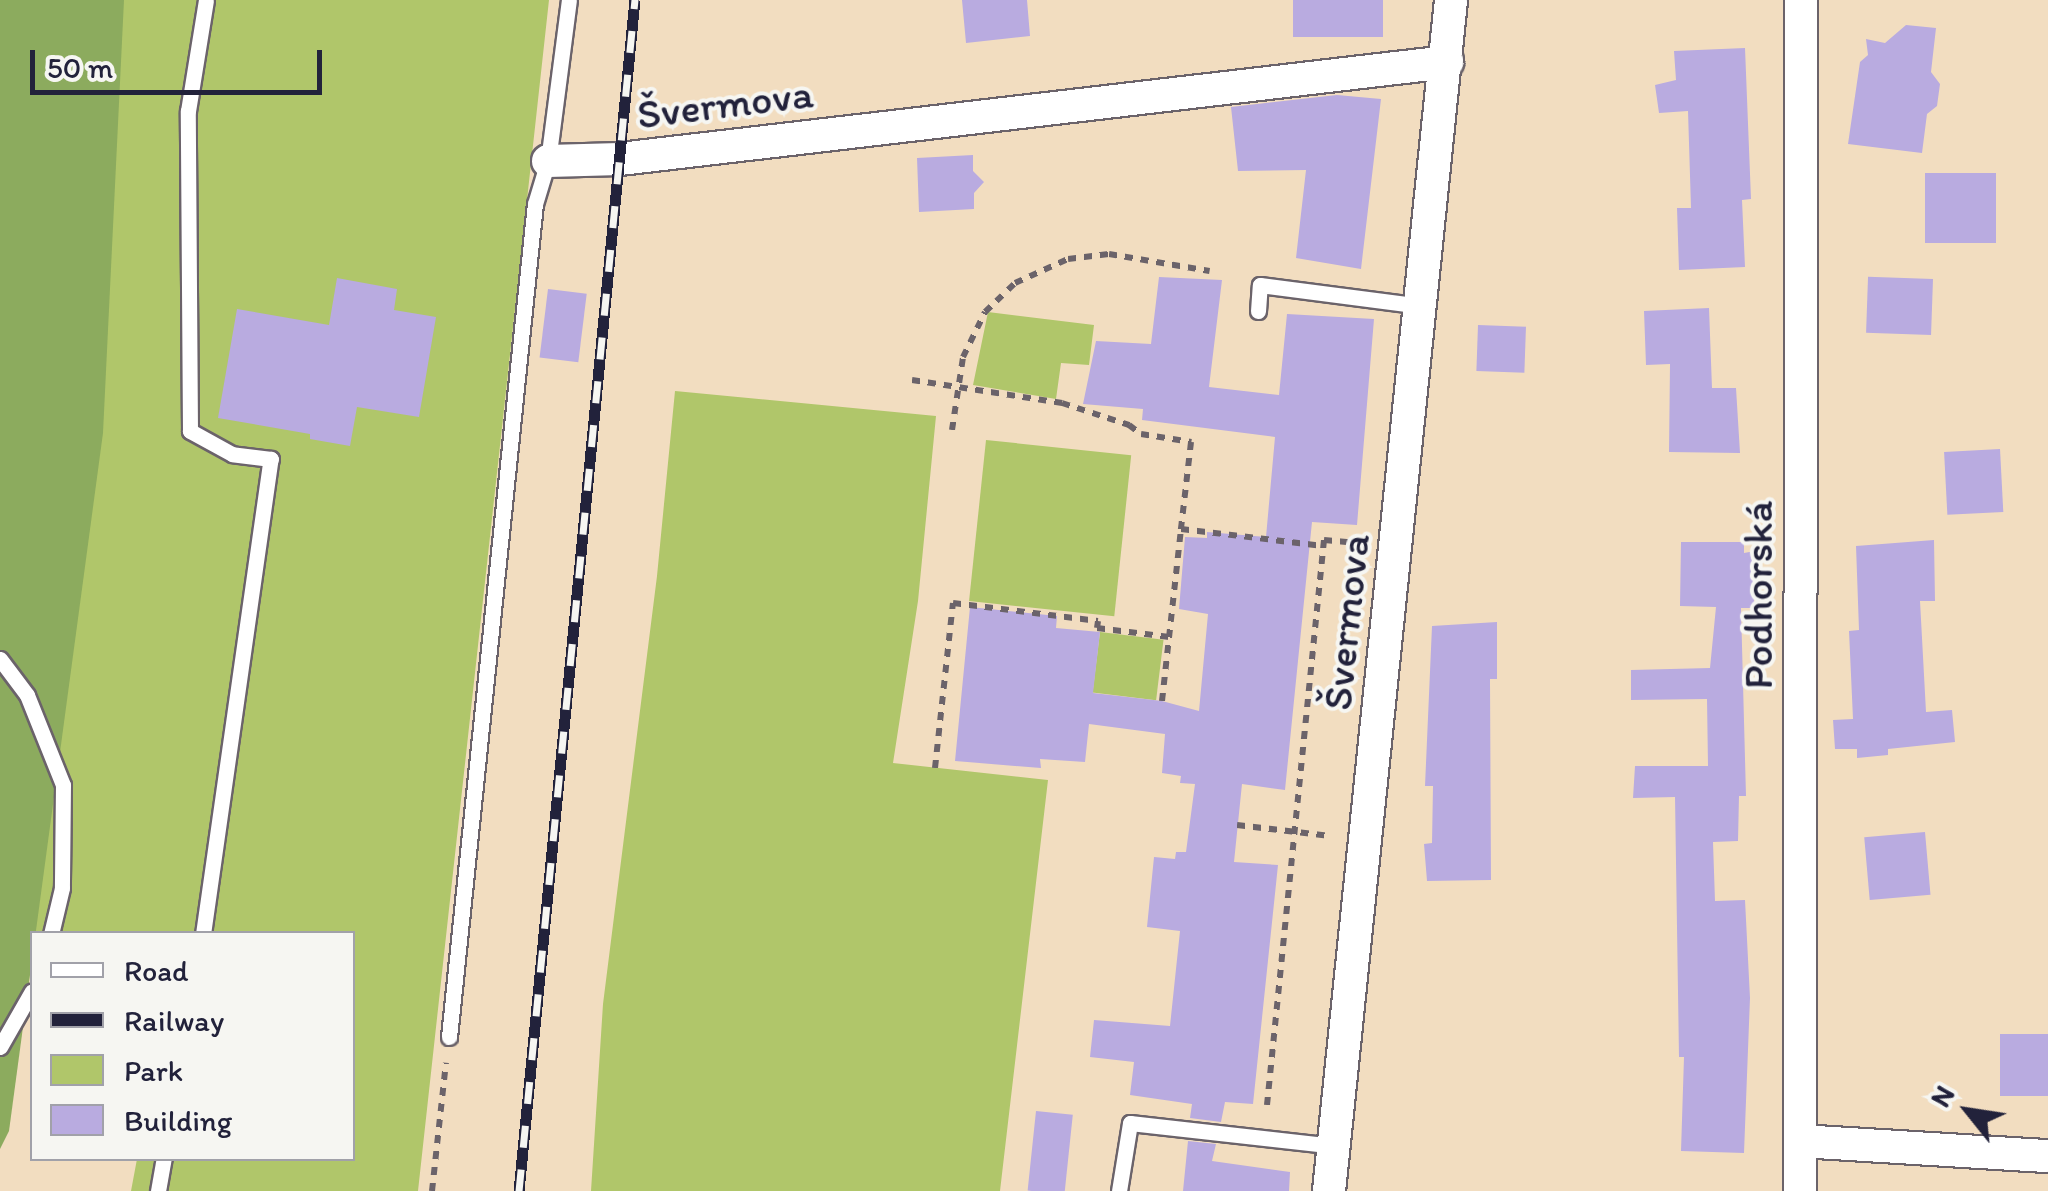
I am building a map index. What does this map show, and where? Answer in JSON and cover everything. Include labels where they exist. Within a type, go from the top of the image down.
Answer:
[{"type":"street","name":"Švermova","points":[[1329,1191],[1451,0]]},
{"type":"street","name":"Podhorská","points":[[1800,1191],[1801,0]]},
{"type":"street","name":"Švermova","points":[[548,162],[620,158],[1447,62]]},
{"type":"street","points":[[1800,1141],[2048,1156]]},
{"type":"lane","points":[[203,931],[271,459],[232,454],[190,432],[188,110],[206,0]]},
{"type":"lane","points":[[449,1037],[535,204],[548,162],[568,0]]},
{"type":"lane","points":[[1258,312],[1260,285],[1422,306]]},
{"type":"lane","points":[[0,659],[27,695],[63,785],[62,888],[52,931]]},
{"type":"lane","points":[[0,1047],[30,994]]},
{"type":"lane","points":[[1119,1191],[1130,1122],[1334,1146]]},
{"type":"lane","points":[[158,1191],[163,1161]]},
{"type":"path","points":[[952,430],[963,356],[986,312],[1015,283],[1068,259],[1109,254],[1210,271]]},
{"type":"path","points":[[912,380],[1062,403],[1129,425],[1141,434],[1191,442],[1162,701]]},
{"type":"path","points":[[1181,530],[1323,546]]},
{"type":"path","points":[[1267,1105],[1324,540],[1362,544]]},
{"type":"path","points":[[934,768],[953,603],[1098,622],[1098,628],[1169,637]]},
{"type":"path","points":[[1237,825],[1345,838]]},
{"type":"path","points":[[432,1191],[449,1037]]},
{"type":"green space","points":[[0,0],[124,0],[103,433],[36,931],[30,931],[30,975],[9,1131],[0,1149]]},
{"type":"green space","points":[[45,0],[549,0],[418,1191],[131,1191],[137,1161],[355,1161],[355,931],[30,931],[30,963],[0,961],[0,435]]},
{"type":"green space","points":[[988,312],[1094,325],[1089,365],[1061,363],[1056,399],[973,385]]},
{"type":"green space","points":[[675,391],[936,416],[918,601],[893,763],[1048,780],[1000,1191],[591,1191],[603,1004],[657,576]]},
{"type":"green space","points":[[986,440],[1131,455],[1114,616],[969,601]]},
{"type":"green space","points":[[1100,632],[1164,640],[1156,700],[1093,693]]},
{"type":"building","points":[[962,0],[1027,0],[1030,36],[966,43]]},
{"type":"building","points":[[1293,0],[1383,0],[1383,37],[1293,37]]},
{"type":"building","points":[[1906,25],[1936,28],[1931,72],[1940,84],[1937,106],[1927,114],[1922,153],[1848,144],[1860,62],[1868,55],[1866,39],[1885,43]]},
{"type":"building","points":[[1745,48],[1751,199],[1742,200],[1745,267],[1679,270],[1677,208],[1691,208],[1688,111],[1659,113],[1655,85],[1676,80],[1674,51]]},
{"type":"building","points":[[1337,95],[1381,99],[1361,269],[1296,258],[1306,170],[1238,171],[1231,107]]},
{"type":"building","points":[[973,155],[973,171],[984,182],[974,193],[974,209],[919,212],[917,158]]},
{"type":"building","points":[[1925,173],[1996,173],[1996,243],[1925,243]]},
{"type":"building","points":[[1159,277],[1222,280],[1209,387],[1279,395],[1287,314],[1374,319],[1357,525],[1312,522],[1285,790],[1242,784],[1234,862],[1278,865],[1253,1104],[1225,1102],[1221,1122],[1190,1118],[1192,1104],[1130,1095],[1134,1062],[1090,1057],[1094,1020],[1170,1026],[1180,931],[1147,927],[1154,857],[1175,859],[1176,852],[1186,852],[1195,784],[1180,783],[1181,776],[1162,773],[1165,734],[1089,724],[1085,762],[1040,759],[1041,768],[955,761],[970,607],[1057,616],[1056,628],[1100,632],[1093,693],[1162,701],[1199,711],[1208,614],[1179,609],[1185,537],[1207,538],[1207,532],[1266,537],[1275,437],[1142,420],[1143,409],[1083,404],[1096,341],[1151,344]]},
{"type":"building","points":[[1868,277],[1933,279],[1931,335],[1866,333]]},
{"type":"building","points":[[337,278],[397,289],[394,310],[436,317],[419,417],[357,407],[350,446],[310,439],[310,434],[218,418],[237,309],[329,325]]},
{"type":"building","points":[[548,289],[587,294],[578,362],[540,357]]},
{"type":"building","points":[[1709,308],[1712,388],[1736,388],[1740,453],[1669,452],[1670,364],[1646,365],[1644,311]]},
{"type":"building","points":[[1478,325],[1526,327],[1524,373],[1476,371]]},
{"type":"building","points":[[2000,449],[2003,512],[1947,515],[1944,452]]},
{"type":"building","points":[[1934,540],[1935,601],[1920,601],[1926,712],[1952,710],[1955,742],[1888,749],[1888,755],[1857,758],[1857,749],[1835,749],[1833,720],[1853,719],[1849,631],[1859,630],[1856,546]]},
{"type":"building","points":[[1681,542],[1744,542],[1744,553],[1755,551],[1754,608],[1741,608],[1746,796],[1739,796],[1738,841],[1713,842],[1715,901],[1745,900],[1750,998],[1744,1153],[1681,1151],[1684,1057],[1679,1057],[1675,797],[1633,798],[1635,766],[1708,766],[1707,699],[1631,700],[1631,670],[1710,668],[1716,607],[1680,606]]},
{"type":"building","points":[[1497,622],[1497,679],[1490,679],[1491,880],[1427,881],[1424,844],[1432,843],[1433,786],[1425,786],[1432,626]]},
{"type":"building","points":[[1925,832],[1930,895],[1870,900],[1864,837]]},
{"type":"building","points":[[2000,1034],[2048,1034],[2048,1096],[2000,1096]]},
{"type":"building","points":[[1036,1111],[1073,1115],[1065,1191],[1028,1191]]},
{"type":"building","points":[[1188,1141],[1216,1144],[1212,1161],[1290,1172],[1289,1191],[1183,1191]]},
{"type":"railway","points":[[519,1191],[635,0]]}]
